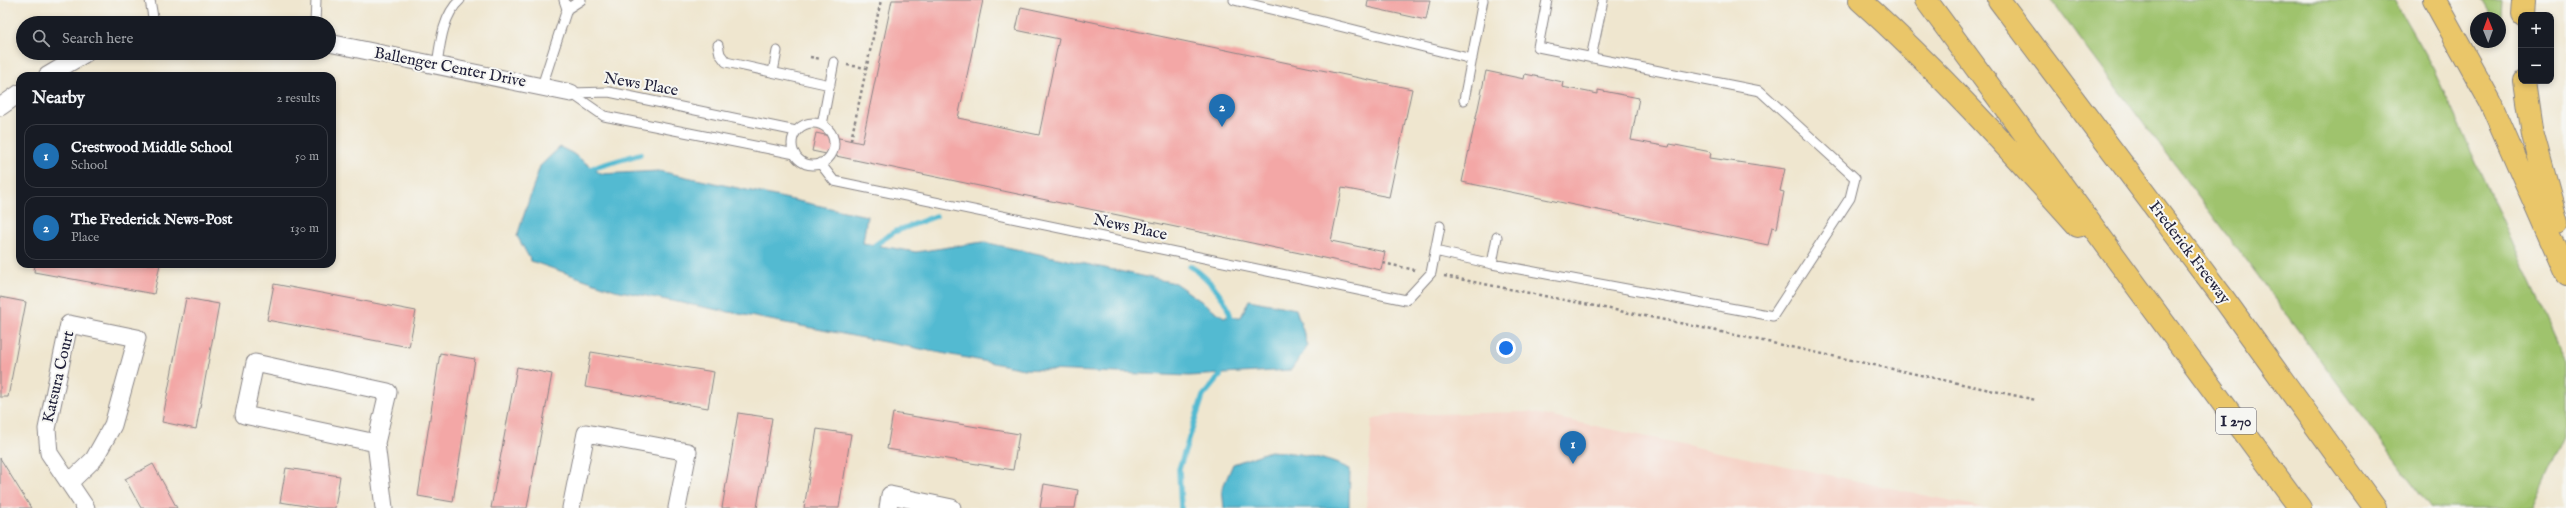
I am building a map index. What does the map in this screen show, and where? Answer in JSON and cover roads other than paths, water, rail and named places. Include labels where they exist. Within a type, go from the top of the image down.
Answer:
[{"type":"highway","points":[[1860,0],[1910,45],[1988,126],[2173,333]]},
{"type":"highway","points":[[1926,0],[2173,333]]},
{"type":"highway","name":"Frederick Freeway","points":[[1999,0],[2224,299],[2375,508]]},
{"type":"highway","points":[[2434,0],[2490,101],[2566,274]]},
{"type":"highway","points":[[2523,12],[2524,0]]},
{"type":"highway","points":[[2526,84],[2540,165],[2566,252]]},
{"type":"highway","name":"I 270","points":[[2173,333],[2300,508]]},
{"type":"street","name":"Ballenger Center Drive","points":[[336,44],[571,93]]},
{"type":"street","points":[[54,72],[74,60]]},
{"type":"street","points":[[0,107],[16,96]]},
{"type":"street","name":"Katsura Court","points":[[70,482],[94,459],[113,425],[137,338],[68,324],[47,429],[49,453],[70,482],[86,508]]},
{"type":"street","points":[[376,443],[244,415],[255,363],[388,392],[376,443],[384,508]]},
{"type":"street","points":[[571,508],[586,433],[688,452],[677,508]]},
{"type":"street","points":[[888,508],[890,496],[952,508]]},
{"type":"lane","points":[[150,0],[153,16]]},
{"type":"lane","points":[[315,16],[316,0]]},
{"type":"lane","points":[[437,65],[446,24],[454,5],[460,0]]},
{"type":"lane","points":[[542,86],[567,9],[564,0]]},
{"type":"lane","points":[[567,9],[581,0]]},
{"type":"lane","points":[[1234,0],[1472,59]]},
{"type":"lane","points":[[1464,100],[1483,0]]},
{"type":"lane","points":[[1440,226],[1435,251],[1492,264],[1773,316],[1850,198],[1855,178],[1760,91],[1538,47],[1547,0]]},
{"type":"lane","points":[[1591,58],[1603,0]]},
{"type":"lane","points":[[718,45],[720,54],[726,62],[830,85]]},
{"type":"lane","points":[[773,72],[777,51]]},
{"type":"lane","points":[[822,125],[834,62]]},
{"type":"lane","name":"News Place","points":[[571,93],[609,92],[796,131]]},
{"type":"lane","name":"News Place","points":[[571,93],[604,116],[795,154]]},
{"type":"lane","points":[[813,123],[822,125],[829,131],[833,140],[833,150],[828,158],[820,163],[810,165],[801,161],[795,154],[792,143],[796,131],[803,125],[813,123]]},
{"type":"lane","name":"News Place","points":[[820,163],[834,181],[1406,300],[1431,273],[1435,251]]},
{"type":"lane","points":[[1492,264],[1497,236]]},
{"type":"water","points":[[560,147],[572,153],[601,174],[659,171],[867,216],[863,243],[916,252],[983,242],[1175,283],[1224,317],[1241,317],[1249,300],[1296,309],[1308,346],[1291,370],[1189,376],[1024,369],[615,290],[531,261],[517,236],[540,166]]},
{"type":"water","points":[[1270,451],[1312,456],[1331,461],[1350,469],[1349,508],[1224,508],[1222,489],[1233,464]]},
{"type":"waterway","points":[[593,168],[640,154]]},
{"type":"waterway","points":[[875,245],[894,232],[936,216]]},
{"type":"waterway","points":[[1190,266],[1204,276],[1218,291],[1228,308],[1230,324]]},
{"type":"waterway","points":[[1181,508],[1179,469],[1203,396],[1220,376],[1221,370]]},
{"type":"place","name":"The Frederick News-Post","points":[[1222,127]]},
{"type":"place","name":"Crestwood Middle School","points":[[1573,464]]}]
